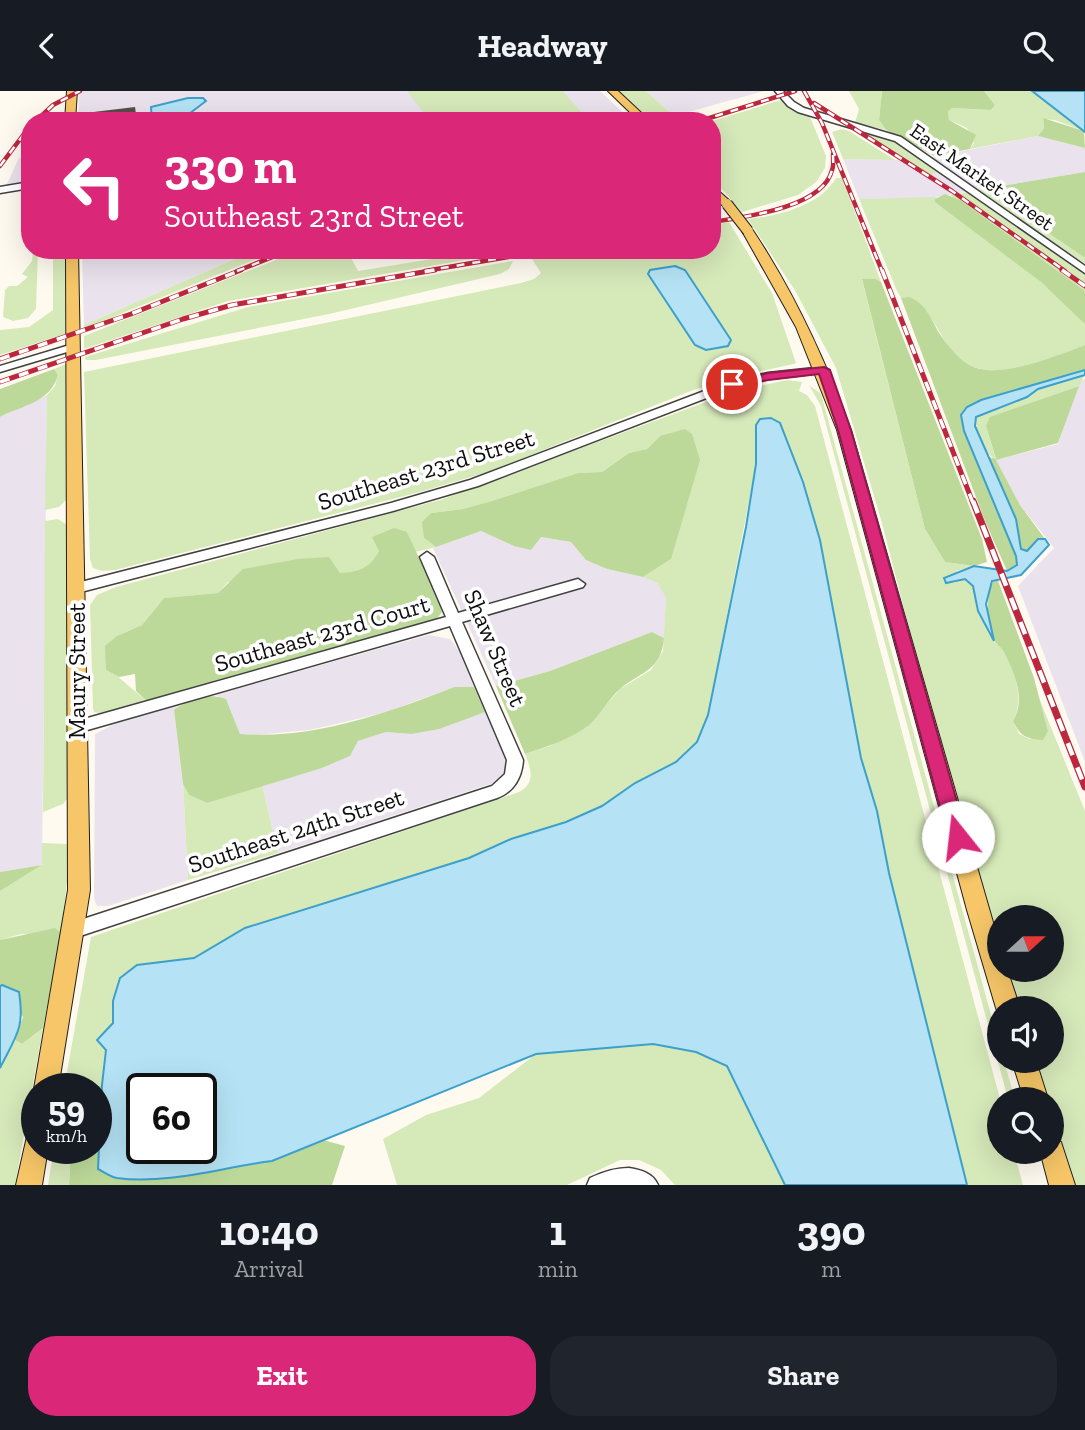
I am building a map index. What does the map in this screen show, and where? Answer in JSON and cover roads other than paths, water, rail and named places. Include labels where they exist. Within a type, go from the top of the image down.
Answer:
[{"type":"main road","points":[[70,112],[72,91]]},
{"type":"main road","points":[[613,91],[635,112]]},
{"type":"main road","points":[[721,198],[748,231],[793,304],[824,370],[844,430],[1004,996]]},
{"type":"main road","name":"Maury Street","points":[[49,1073],[79,890],[72,259]]},
{"type":"main road","points":[[29,1185],[33,1164]]},
{"type":"main road","points":[[1056,1164],[1062,1185]]},
{"type":"street","name":"East Market Street","points":[[779,91],[801,110],[873,130],[911,146],[1085,270]]},
{"type":"street","points":[[0,190],[21,186]]},
{"type":"street","points":[[0,369],[73,347]]},
{"type":"street","name":"Southeast 23rd Street","points":[[77,588],[393,507],[474,483],[732,384],[768,376],[824,370]]},
{"type":"street","name":"Shaw Street","points":[[427,557],[515,760]]},
{"type":"street","name":"Southeast 23rd Court","points":[[78,727],[578,584]]},
{"type":"street","name":"Southeast 24th Street","points":[[74,930],[497,791],[509,782],[515,772],[515,760]]},
{"type":"street","points":[[603,1182],[623,1177],[648,1185]]},
{"type":"water","points":[[1032,91],[1085,91],[1085,132]]},
{"type":"water","points":[[188,98],[203,98],[206,101],[192,112],[151,112],[151,107]]},
{"type":"water","points":[[675,266],[685,270],[731,340],[728,346],[706,350],[695,345],[648,274],[650,270]]},
{"type":"water","points":[[1085,370],[1085,375],[1038,389],[1027,397],[976,417],[975,426],[1016,519],[1021,549],[1027,551],[1038,539],[1045,539],[1049,545],[1021,575],[992,581],[986,604],[994,641],[978,611],[973,586],[965,579],[946,583],[944,578],[974,566],[1007,571],[1017,565],[1016,556],[964,431],[961,415],[967,407],[981,400]]},
{"type":"water","points":[[771,418],[780,423],[803,482],[820,540],[861,758],[877,811],[889,873],[967,1185],[785,1185],[727,1066],[696,1052],[653,1044],[536,1054],[272,1161],[195,1174],[136,1180],[110,1176],[98,1169],[98,1164],[112,1164],[112,1073],[103,1073],[106,1050],[97,1040],[113,1023],[113,1001],[120,978],[137,965],[194,958],[245,928],[469,858],[511,839],[566,822],[602,806],[635,783],[676,762],[697,742],[708,715],[746,527],[756,464],[756,425],[760,419]]},
{"type":"water","points":[[0,986],[19,992],[21,1015],[15,1039],[0,1068]]},
{"type":"railway","points":[[46,112],[53,105],[80,91]]},
{"type":"railway","points":[[721,114],[795,91]]},
{"type":"railway","points":[[804,91],[822,123],[882,271]]},
{"type":"railway","points":[[814,103],[952,191],[1065,271]]},
{"type":"railway","points":[[0,166],[21,138]]},
{"type":"railway","points":[[721,221],[762,213],[799,202],[826,183],[832,170],[833,154]]},
{"type":"railway","points":[[237,271],[267,259]]},
{"type":"railway","points":[[425,271],[496,259]]},
{"type":"railway","points":[[0,359],[131,314],[241,270]]},
{"type":"railway","points":[[0,382],[183,319],[232,305],[435,270]]},
{"type":"railway","points":[[882,270],[973,503]]},
{"type":"railway","points":[[1062,270],[1085,286]]},
{"type":"railway","points":[[973,501],[1085,787]]}]
